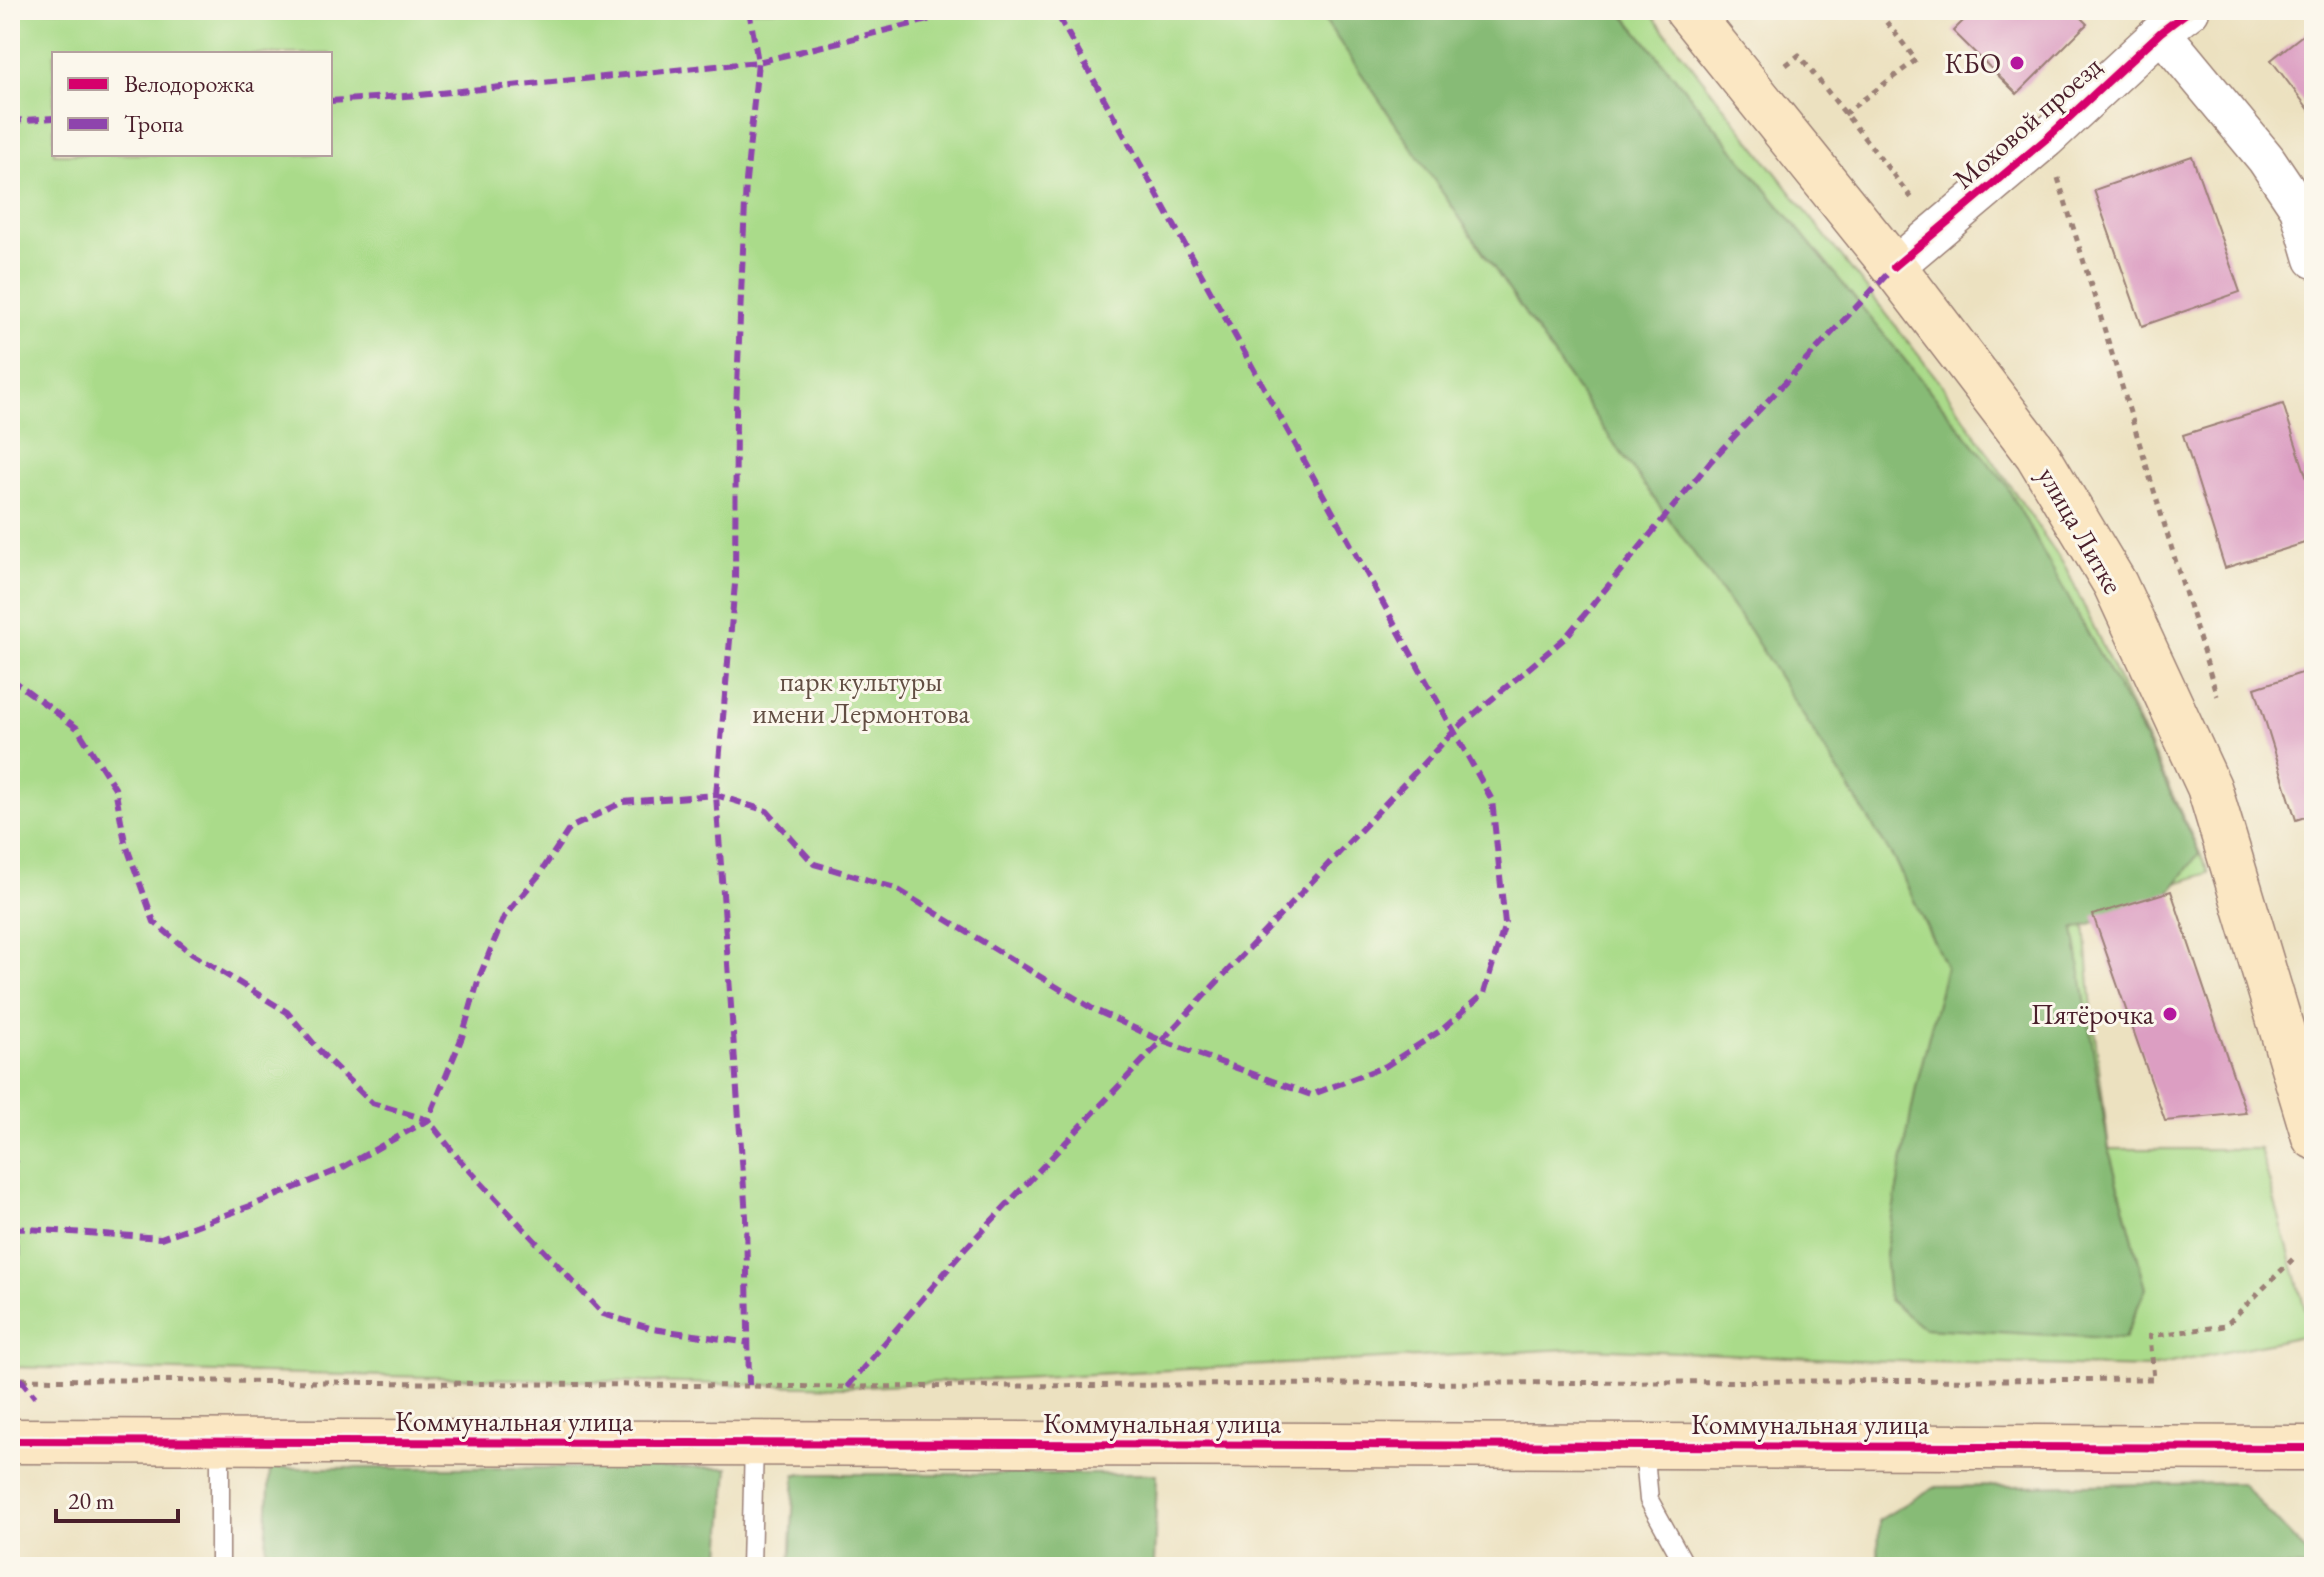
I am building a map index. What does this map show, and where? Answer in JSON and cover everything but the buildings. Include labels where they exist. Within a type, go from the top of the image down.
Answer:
[{"type":"street","name":"улица Литке","points":[[1687,10],[1894,267],[2037,454],[2115,584],[2209,787],[2314,1137]]},
{"type":"street","name":"Моховой проезд","points":[[1894,267],[2046,139],[2176,21]]},
{"type":"street","points":[[2176,21],[2266,159],[2306,208],[2314,259]]},
{"type":"street","name":"Коммунальная улица","points":[[10,1441],[2314,1448]]},
{"type":"lane","points":[[220,1442],[220,1567]]},
{"type":"lane","points":[[751,1567],[754,1443]]},
{"type":"lane","points":[[1644,1446],[1649,1500],[1686,1567]]},
{"type":"path","points":[[1844,114],[1916,60],[1877,10]]},
{"type":"path","points":[[1779,71],[1799,55],[1937,229]]},
{"type":"path","points":[[2046,139],[2222,710]]},
{"type":"path","points":[[10,1379],[847,1387],[2154,1379],[2150,1336],[2225,1326],[2294,1258]]},
{"type":"green space","name":"парк культуры имени Лермонтова","points":[[10,10],[1648,10],[1942,385],[2066,568],[2209,873],[2084,912],[2109,1149],[2260,1149],[2312,1334],[2147,1368],[1856,1360],[1589,1348],[847,1387],[10,1367]]},
{"type":"green space","points":[[1318,10],[1620,10],[2005,483],[2132,713],[2199,853],[2163,901],[2074,929],[2109,1150],[2146,1288],[2124,1339],[1923,1328],[1889,1300],[1885,1254],[1916,1087],[1946,967],[1895,861],[1750,631],[1603,428]]},
{"type":"green space","points":[[270,1468],[728,1468],[720,1567],[265,1567]]},
{"type":"green space","points":[[795,1474],[1157,1474],[1154,1567],[790,1567]]},
{"type":"green space","points":[[2241,1483],[2314,1561],[2314,1567],[1878,1567],[1879,1520],[1934,1487]]},
{"type":"marked path","points":[[749,10],[758,62],[746,181],[736,409],[735,584],[716,795],[746,1217],[749,1385]]},
{"type":"marked path","points":[[332,101],[758,62],[968,10]]},
{"type":"marked path","points":[[13,1228],[161,1238],[338,1170],[428,1120],[462,1037],[479,978],[504,917],[539,875],[570,828],[623,802],[716,795],[767,811],[814,864],[895,888],[1093,1009],[1162,1041],[1311,1095],[1386,1066],[1443,1029],[1484,993],[1505,924],[1492,800],[1055,10]]},
{"type":"marked path","points":[[10,121],[52,118]]},
{"type":"marked path","points":[[847,1387],[965,1249],[1455,730],[1566,637],[1710,462],[1894,267]]},
{"type":"marked path","points":[[10,678],[77,728],[115,788],[125,842],[154,922],[192,954],[287,1012],[325,1057],[372,1103],[428,1120],[458,1158],[603,1314],[653,1329],[750,1343]]},
{"type":"marked path","points":[[10,1135],[15,1158],[16,1367]]},
{"type":"marked path","points":[[13,1362],[17,1375],[35,1397]]},
{"type":"cycle path","points":[[1894,267],[2046,139],[2161,32],[2190,10]]},
{"type":"cycle path","points":[[10,1441],[2314,1448]]},
{"type":"place","name":"КБО","points":[[2017,63]]},
{"type":"place","name":"Пятёрочка","points":[[2170,1014]]}]
